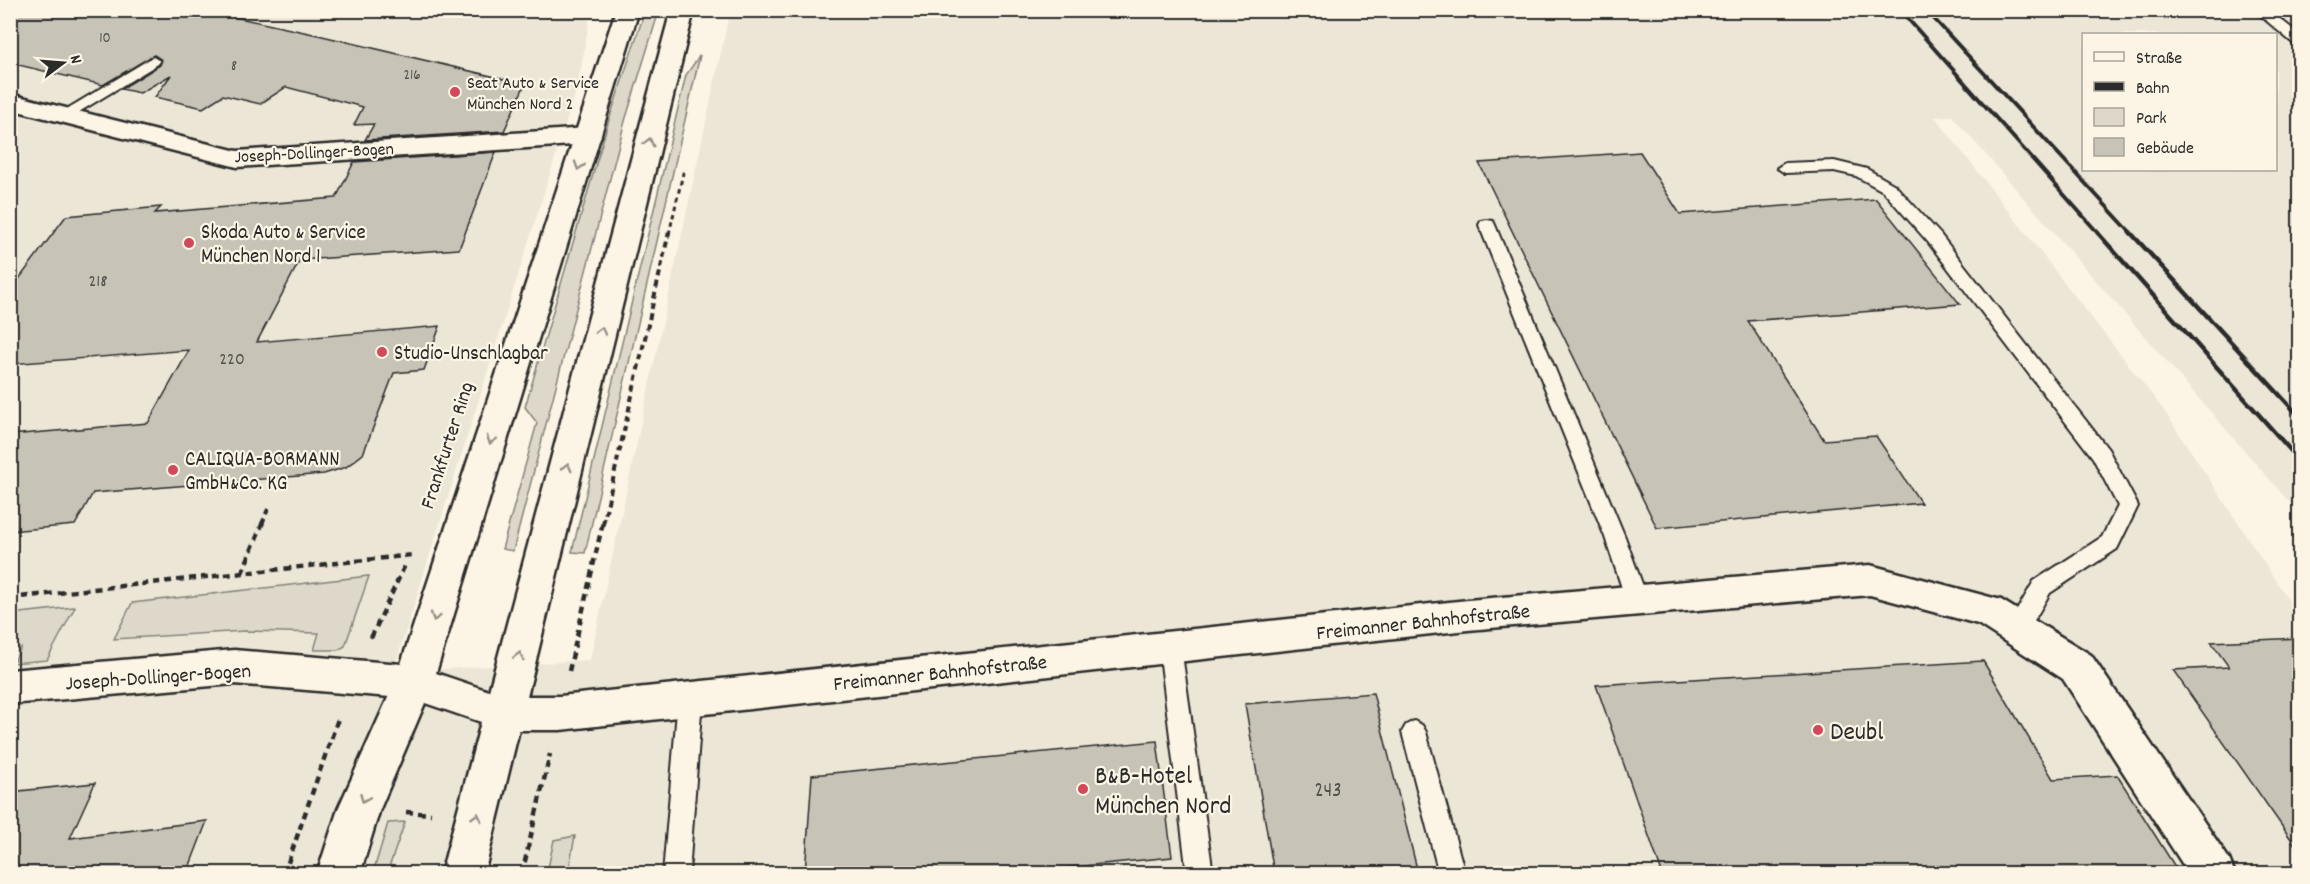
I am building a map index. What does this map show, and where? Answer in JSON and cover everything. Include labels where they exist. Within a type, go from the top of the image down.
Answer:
[{"type":"street","name":"Frankfurter Ring","points":[[338,873],[359,809],[414,682],[628,10]]},
{"type":"street","points":[[462,873],[683,10]]},
{"type":"street","name":"Joseph-Dollinger-Bogen","points":[[10,101],[237,159],[588,136]]},
{"type":"street","name":"Freimanner Bahnhofstraße","points":[[414,682],[504,713],[560,713],[1468,615],[1870,580],[1988,611],[2077,667],[2214,873]]},
{"type":"street","name":"Joseph-Dollinger-Bogen","points":[[10,687],[234,667],[414,682]]},
{"type":"lane","points":[[2260,10],[2300,42]]},
{"type":"lane","points":[[64,115],[153,62]]},
{"type":"lane","points":[[1785,168],[1834,166],[1861,172],[1889,188],[1934,238],[2102,454],[2128,506],[2110,543],[2042,587],[2017,630]]},
{"type":"lane","points":[[1487,225],[1615,537],[1637,600]]},
{"type":"lane","points":[[1170,647],[1200,873]]},
{"type":"lane","points":[[676,873],[690,699]]},
{"type":"lane","points":[[1414,732],[1452,873]]},
{"type":"path","points":[[522,873],[685,162]]},
{"type":"path","points":[[242,573],[268,509]]},
{"type":"path","points":[[284,873],[353,677],[413,544]]},
{"type":"path","points":[[10,598],[410,555],[452,561]]},
{"type":"path","points":[[306,806],[535,821]]},
{"type":"shaded area","points":[[10,11],[591,11],[578,85],[393,672],[590,660],[730,11],[2299,11],[2299,513],[1952,116],[1935,117],[2163,409],[2294,608],[2299,607],[2299,873],[11,873]]},
{"type":"green space","points":[[645,11],[659,11],[625,121],[513,551],[502,549],[537,423],[525,407],[608,123]]},
{"type":"green space","points":[[700,55],[585,553],[572,552],[686,75]]},
{"type":"green space","points":[[369,576],[345,646],[338,650],[314,650],[319,633],[245,631],[114,639],[132,603]]},
{"type":"green space","points":[[75,607],[47,660],[13,663],[21,648],[11,649],[11,614]]},
{"type":"green space","points":[[405,822],[387,873],[373,873],[388,823]]},
{"type":"green space","points":[[575,836],[568,873],[547,873],[554,840]]},
{"type":"building","points":[[10,10],[202,10],[525,84],[504,131],[365,140],[374,124],[354,125],[363,107],[286,87],[260,104],[223,95],[203,108],[155,97],[171,75],[140,93],[121,89],[160,65],[162,60],[154,55],[103,85],[10,63]]},
{"type":"building","points":[[496,152],[459,249],[300,260],[257,342],[440,326],[424,370],[394,373],[363,454],[346,467],[324,474],[93,493],[75,525],[10,531],[10,435],[148,423],[189,350],[10,364],[10,291],[66,216],[161,207],[155,213],[336,198],[354,162]]},
{"type":"building","points":[[1640,152],[1680,214],[1876,199],[1960,304],[1748,321],[1824,440],[1876,436],[1921,503],[1657,528],[1479,163]]},
{"type":"building","points":[[2300,638],[2300,852],[2173,670],[2229,667],[2211,642]]},
{"type":"building","name":"Deubl","points":[[1983,661],[2053,779],[2117,775],[2179,873],[1662,873],[1596,685]]},
{"type":"building","points":[[1373,693],[1418,873],[1274,873],[1245,704]]},
{"type":"building","points":[[1157,741],[1172,857],[1013,873],[805,873],[812,775]]},
{"type":"building","points":[[95,783],[70,838],[207,821],[187,873],[10,873],[10,792]]},
{"type":"railway","points":[[1900,10],[2099,234]]},
{"type":"railway","points":[[1926,10],[2132,234]]},
{"type":"railway","points":[[2097,232],[2300,461]]},
{"type":"railway","points":[[2130,232],[2300,417]]},
{"type":"place","name":"Seat Auto & Service München Nord 2","points":[[455,92]]},
{"type":"place","name":"Skoda Auto & Service München Nord 1","points":[[189,243]]},
{"type":"place","name":"Studio-Unschlagbar","points":[[382,352]]},
{"type":"place","name":"CALIQUA-BORMANN GmbH&Co. KG","points":[[173,470]]},
{"type":"place","name":"Deubl","points":[[1818,730]]},
{"type":"place","name":"B&B-Hotel München Nord","points":[[1083,789]]}]
